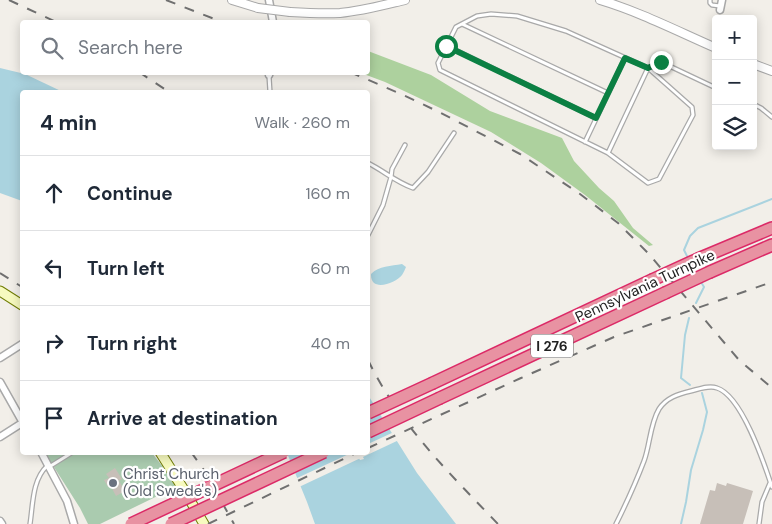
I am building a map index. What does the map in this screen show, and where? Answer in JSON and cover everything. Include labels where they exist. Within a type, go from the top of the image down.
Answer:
[{"type":"highway","name":"Pennsylvania Turnpike","points":[[370,412],[698,258],[772,228]]},
{"type":"highway","name":"Pennsylvania Turnpike","points":[[370,431],[710,272],[772,245]]},
{"type":"highway","points":[[131,524],[278,455]]},
{"type":"highway","points":[[171,524],[318,455]]},
{"type":"main road","points":[[0,291],[20,304]]},
{"type":"main road","points":[[162,455],[204,524]]},
{"type":"street","points":[[232,0],[258,8],[322,14],[342,13],[405,0]]},
{"type":"street","points":[[269,0],[273,20]]},
{"type":"street","points":[[600,0],[644,16],[712,46]]},
{"type":"street","points":[[757,65],[772,71]]},
{"type":"street","points":[[0,358],[20,345]]},
{"type":"street","points":[[0,382],[20,418]]},
{"type":"street","points":[[0,437],[20,423]]},
{"type":"street","points":[[42,455],[67,501],[74,524]]},
{"type":"lane","points":[[710,0],[712,5],[721,5]]},
{"type":"lane","points":[[491,14],[517,16],[566,31],[648,68],[692,107],[692,115],[659,179],[648,183],[608,153],[440,70],[438,63],[446,46],[456,27],[477,16],[491,14]]},
{"type":"lane","points":[[462,24],[608,93]]},
{"type":"lane","points":[[446,46],[596,118]]},
{"type":"lane","points":[[585,142],[625,58]]},
{"type":"lane","points":[[608,153],[648,68],[661,62],[712,86]]},
{"type":"lane","points":[[269,75],[270,90]]},
{"type":"lane","points":[[755,105],[772,117]]},
{"type":"lane","points":[[370,164],[384,171],[399,183],[413,188],[428,172],[454,133]]},
{"type":"lane","points":[[370,231],[383,205],[392,169],[405,145]]},
{"type":"lane","points":[[616,524],[644,460],[658,412],[665,401],[673,396],[706,387],[716,387],[724,391],[731,398],[758,447],[771,484],[762,502],[759,524]]},
{"type":"lane","points":[[30,524],[34,495],[40,474],[48,466],[68,455]]},
{"type":"green space","points":[[370,52],[431,75],[490,111],[562,138],[574,161],[614,201],[633,228],[653,245],[649,246],[541,163],[491,132],[366,75],[370,75]]},
{"type":"green space","points":[[46,455],[154,455],[178,486],[100,524],[88,524]]},
{"type":"water","points":[[0,68],[20,73],[20,75],[27,75],[59,90],[20,90],[20,200],[0,193]]},
{"type":"water","points":[[402,264],[406,267],[402,275],[394,281],[379,285],[372,280],[371,274],[378,269]]},
{"type":"water","points":[[370,398],[417,473],[456,524],[315,524],[288,455],[357,455],[360,460],[364,459],[362,455],[370,455]]},
{"type":"pier","points":[[394,432],[399,440],[370,454],[370,443]]},
{"type":"pier","points":[[347,455],[367,455],[299,487],[295,479]]},
{"type":"building","name":"Christ Church (Old Swede's)","points":[[115,468],[122,479],[119,481],[125,491],[116,496],[110,485],[108,487],[104,480],[109,478],[106,474]]},
{"type":"building","points":[[717,483],[726,486],[727,483],[753,491],[743,524],[700,524],[710,490],[715,491]]},
{"type":"waterway","points":[[688,258],[684,250],[690,236],[698,228],[772,199]]},
{"type":"waterway","points":[[696,303],[704,287],[701,282]]},
{"type":"waterway","points":[[689,318],[685,335],[681,378],[690,385]]},
{"type":"waterway","points":[[681,524],[691,470],[707,412],[702,393]]},
{"type":"railway","points":[[9,0],[52,20]]},
{"type":"railway","points":[[166,0],[217,20]]},
{"type":"railway","points":[[144,75],[166,90]]},
{"type":"railway","points":[[357,75],[439,112],[520,154],[580,194],[618,223],[648,253],[739,360],[772,388]]},
{"type":"railway","points":[[0,273],[20,286]]},
{"type":"railway","points":[[370,447],[614,337],[772,282]]},
{"type":"railway","points":[[370,364],[380,383],[410,427],[444,467],[498,524]]},
{"type":"railway","points":[[193,455],[204,470],[234,524]]},
{"type":"railway","points":[[208,524],[352,455]]},
{"type":"place","name":"Christ Church (Old Swede's)","points":[[113,483]]},
{"type":"route","points":[[446,46],[596,118],[625,58],[648,68],[661,62]]}]
